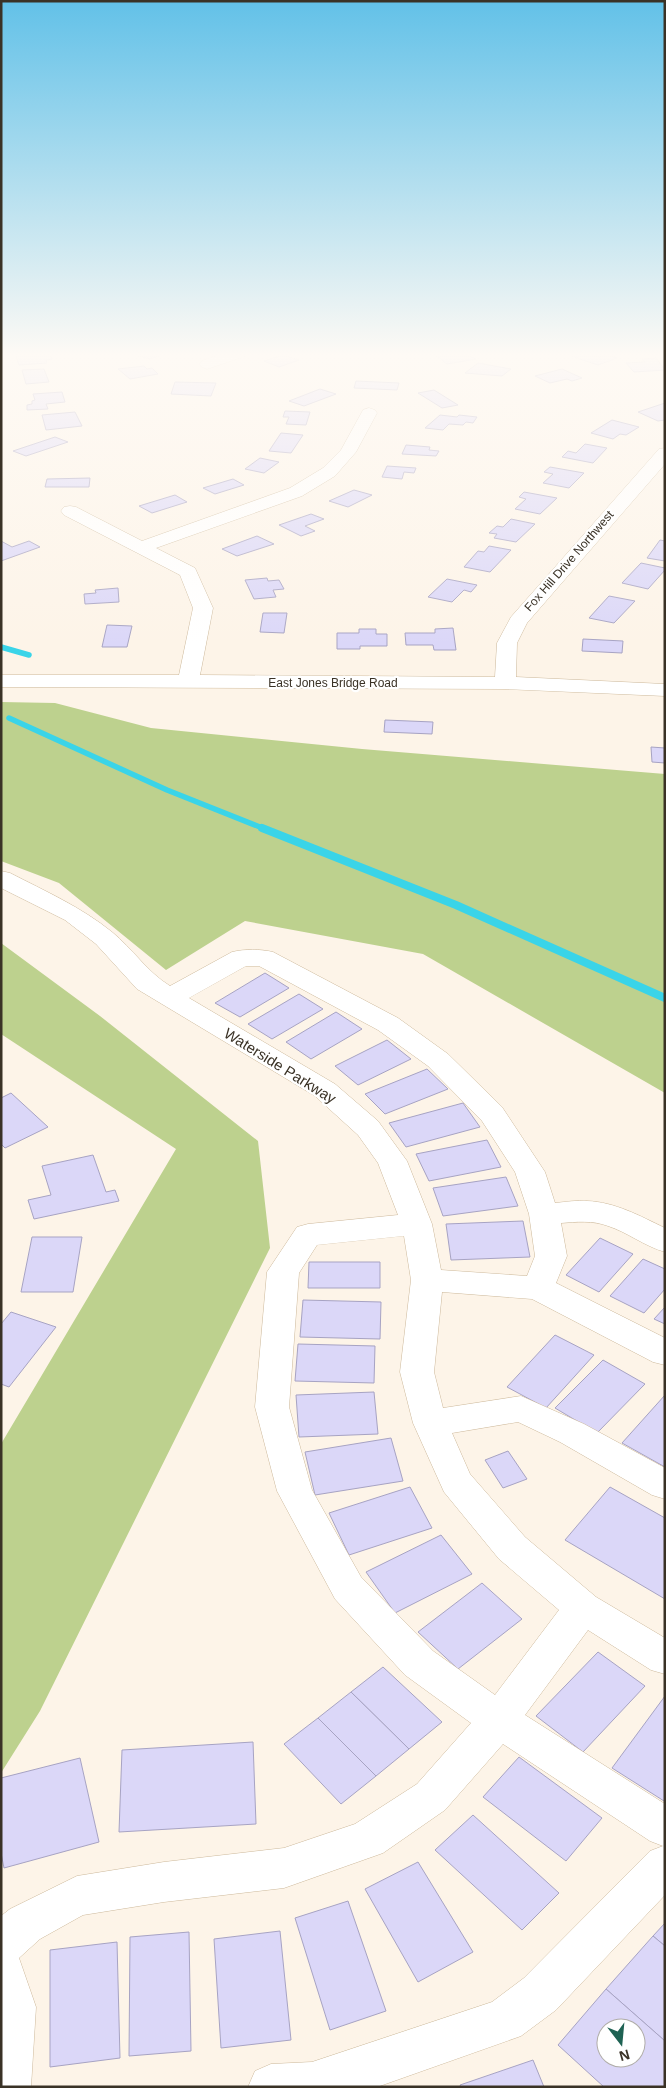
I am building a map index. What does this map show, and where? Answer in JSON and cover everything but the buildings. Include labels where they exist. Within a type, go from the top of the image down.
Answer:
[{"type":"street","points":[[142,547],[296,492],[329,472],[349,450]]},
{"type":"street","name":"Fox Hill Drive Northwest","points":[[506,683],[507,643],[518,621],[600,525],[665,453]]},
{"type":"street","points":[[70,511],[188,572],[203,608],[188,683]]},
{"type":"street","name":"East Jones Bridge Road","points":[[1,681],[506,683],[665,690]]},
{"type":"street","name":"Waterside Parkway","points":[[1,878],[74,915],[105,939],[146,984],[325,1090],[368,1128],[392,1161],[417,1224],[427,1280],[417,1372],[430,1423],[456,1482],[512,1548],[582,1608],[665,1658]]},
{"type":"street","points":[[169,998],[241,958],[264,958],[388,1024],[438,1060],[492,1114],[530,1172],[544,1214],[551,1256],[538,1288]]},
{"type":"street","points":[[544,1214],[588,1211],[616,1217],[665,1241]]},
{"type":"street","points":[[417,1224],[308,1235],[283,1272],[272,1407],[295,1491],[348,1588],[419,1663],[499,1720],[665,1827]]},
{"type":"street","points":[[427,1280],[538,1288],[665,1353]]},
{"type":"street","points":[[430,1423],[521,1409],[572,1433],[665,1484]]},
{"type":"street","points":[[1,1945],[25,1924],[77,1896],[164,1882],[284,1868],[368,1839],[431,1797],[499,1720],[582,1608]]},
{"type":"street","points":[[271,2087],[312,2085],[505,2020],[540,1994],[665,1865]]},
{"type":"street","points":[[1,1967],[14,2007],[8,2087]]},
{"type":"green space","points":[[1,702],[55,703],[151,728],[362,749],[665,774],[665,1093],[423,954],[245,921],[166,970],[59,883],[1,861]]},
{"type":"green space","points":[[1,943],[100,1016],[258,1141],[270,1248],[40,1711],[1,1773],[1,1444],[176,1149],[1,1034]]},
{"type":"waterway","points":[[1,647],[29,655]]},
{"type":"waterway","points":[[9,718],[167,790],[265,829]]},
{"type":"waterway","points":[[262,828],[456,905],[665,998]]}]
